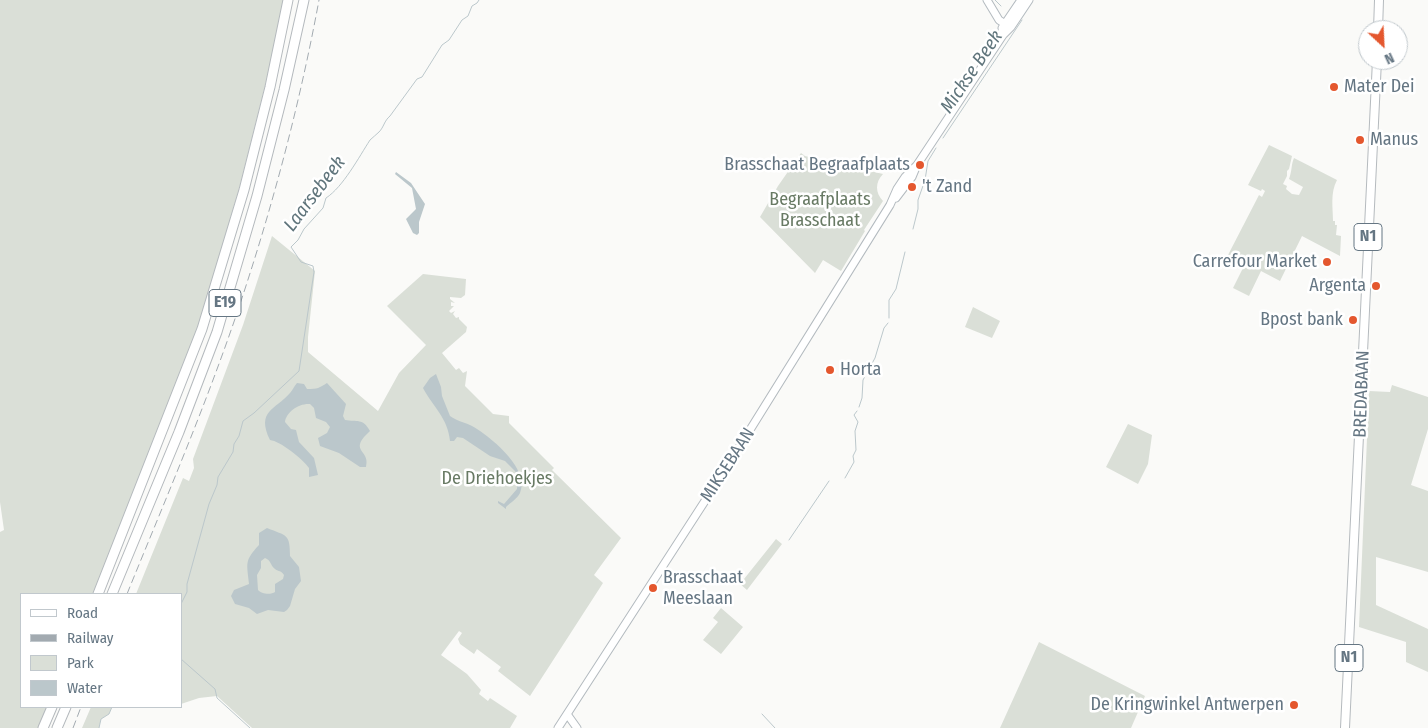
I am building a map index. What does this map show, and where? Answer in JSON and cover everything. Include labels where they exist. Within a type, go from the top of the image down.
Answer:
[{"type":"highway","name":"E19","points":[[98,593],[202,329],[244,190],[270,87],[288,0]]},
{"type":"highway","name":"E19","points":[[112,593],[178,432],[216,332],[257,196],[284,90],[304,0]]},
{"type":"highway","points":[[43,728],[52,708]]},
{"type":"highway","points":[[57,728],[66,708]]},
{"type":"main road","points":[[1378,20],[1379,0]]},
{"type":"main road","name":"BREDABAAN","points":[[1346,728],[1377,70]]},
{"type":"street","points":[[987,0],[994,10],[1009,23]]},
{"type":"street","name":"MIKSEBAAN","points":[[558,728],[725,470],[893,200],[901,193],[912,177],[917,165],[1003,35],[1021,0]]},
{"type":"street","name":"MIKSEBAAN","points":[[1009,23],[1029,0]]},
{"type":"street","points":[[567,714],[577,728]]},
{"type":"green space","points":[[0,0],[284,0],[239,189],[198,327],[93,593],[20,593],[20,708],[47,708],[38,728],[0,728],[0,532],[4,530],[0,502]]},
{"type":"green space","points":[[1269,145],[1292,156],[1283,184],[1287,186],[1286,189],[1292,194],[1299,195],[1303,187],[1289,179],[1294,158],[1337,180],[1332,206],[1333,221],[1337,225],[1336,235],[1341,236],[1340,256],[1302,236],[1280,281],[1261,271],[1249,296],[1233,288],[1245,264],[1228,255],[1259,195],[1262,197],[1265,191],[1248,185]]},
{"type":"green space","name":"Begraafplaats Brasschaat","points":[[801,153],[805,156],[883,174],[877,188],[878,195],[883,201],[841,271],[823,260],[815,273],[760,217],[778,186]]},
{"type":"green space","name":"De Driehoekjes","points":[[272,236],[315,271],[308,352],[378,411],[399,373],[426,345],[387,306],[423,274],[466,279],[465,295],[461,298],[450,297],[455,303],[451,302],[451,306],[454,306],[449,311],[451,313],[455,311],[453,314],[456,318],[459,317],[467,327],[466,332],[442,353],[456,370],[459,368],[463,373],[467,371],[465,386],[493,414],[509,416],[509,423],[554,468],[552,470],[621,538],[594,575],[603,583],[530,696],[498,671],[501,667],[477,649],[474,654],[460,644],[458,639],[462,633],[459,631],[441,655],[467,674],[481,690],[479,694],[488,701],[490,698],[517,716],[510,728],[252,728],[217,696],[199,698],[182,704],[182,593],[136,593],[183,478],[189,481],[194,468],[193,459],[243,325]]},
{"type":"green space","points":[[973,307],[1000,321],[992,338],[965,327]]},
{"type":"green space","points":[[1392,385],[1428,397],[1428,429],[1411,485],[1428,491],[1428,572],[1376,557],[1376,605],[1428,629],[1428,672],[1406,662],[1406,642],[1359,627],[1369,391],[1390,392]]},
{"type":"green space","points":[[1128,424],[1152,435],[1148,464],[1138,484],[1106,467]]},
{"type":"green space","points":[[776,539],[782,544],[747,590],[740,584]]},
{"type":"green space","points":[[721,608],[743,627],[721,654],[703,640],[718,622],[713,618]]},
{"type":"green space","points":[[1039,642],[1145,696],[1131,728],[1000,728]]},
{"type":"green space","points":[[91,708],[112,708],[109,714],[101,719],[99,728],[82,728]]},
{"type":"water","points":[[396,172],[411,183],[425,204],[417,235],[413,233],[406,219],[416,209],[412,188],[395,174]]},
{"type":"water","points":[[436,374],[450,416],[474,427],[501,448],[509,456],[520,475],[522,484],[520,493],[506,509],[498,501],[504,504],[517,489],[518,476],[505,461],[490,456],[463,438],[457,437],[454,441],[450,441],[443,419],[423,388],[430,378]]},
{"type":"water","points":[[297,383],[304,384],[307,389],[314,389],[327,383],[346,404],[343,416],[345,420],[359,421],[365,424],[370,431],[363,438],[360,447],[366,457],[366,467],[360,467],[339,453],[320,446],[318,438],[327,433],[330,427],[326,422],[316,418],[314,408],[310,404],[294,409],[288,415],[285,422],[291,429],[296,430],[299,442],[314,458],[318,475],[309,477],[309,468],[302,460],[285,447],[270,440],[266,430],[266,417],[290,393]]},
{"type":"water","points":[[267,528],[286,537],[289,543],[290,556],[299,567],[301,581],[295,589],[290,606],[284,612],[268,610],[257,614],[249,608],[235,604],[231,596],[234,590],[249,584],[248,563],[251,555],[259,545],[259,533]],"holes":[[[265,558],[275,569],[284,575],[283,579],[275,584],[275,592],[269,594],[258,590],[257,575],[261,568],[261,561]]]},
{"type":"waterway","name":"Laarsebeek","points":[[182,602],[187,592],[187,584],[218,477],[233,452],[234,444],[239,436],[243,421],[299,371],[314,272],[313,266],[301,262],[291,247],[323,208],[326,198],[338,187],[370,140],[381,130],[386,120],[417,79],[422,77],[442,45],[449,40],[462,20],[468,16],[472,6],[479,0]]},
{"type":"waterway","name":"Mickse Beek","points":[[995,0],[1001,6]]},
{"type":"waterway","name":"Mickse Beek","points":[[943,138],[1022,20]]},
{"type":"waterway","name":"Mickse Beek","points":[[913,229],[928,161],[936,148]]},
{"type":"waterway","name":"Mickse Beek","points":[[889,318],[889,300],[896,289],[905,252]]},
{"type":"waterway","name":"Mickse Beek","points":[[859,407],[862,398],[863,380],[875,358],[884,328],[888,323]]},
{"type":"waterway","name":"Mickse Beek","points":[[845,478],[854,462],[853,456],[856,450],[855,431],[858,422],[854,415],[857,411]]},
{"type":"waterway","name":"Mickse Beek","points":[[789,540],[829,481]]},
{"type":"waterway","points":[[182,660],[215,689],[217,698],[250,728]]},
{"type":"waterway","name":"Laarsebeek","points":[[99,728],[101,719],[109,714],[112,708]]},
{"type":"waterway","name":"Mickse Beek","points":[[762,714],[775,728]]},
{"type":"railway","points":[[127,593],[200,414],[252,267],[294,115],[319,0]]},
{"type":"railway","points":[[73,728],[81,708]]},
{"type":"place","name":"Mater Dei","points":[[1334,87]]},
{"type":"place","name":"Manus","points":[[1360,140]]},
{"type":"place","name":"Brasschaat Begraafplaats","points":[[920,165]]},
{"type":"place","name":"'t Zand","points":[[912,187]]},
{"type":"place","name":"Carrefour Market","points":[[1327,262]]},
{"type":"place","name":"Argenta","points":[[1376,286]]},
{"type":"place","name":"Bpost bank","points":[[1353,320]]},
{"type":"place","name":"Horta","points":[[830,370]]},
{"type":"place","name":"Brasschaat Meeslaan","points":[[653,588]]},
{"type":"place","name":"De Kringwinkel Antwerpen","points":[[1294,705]]}]
